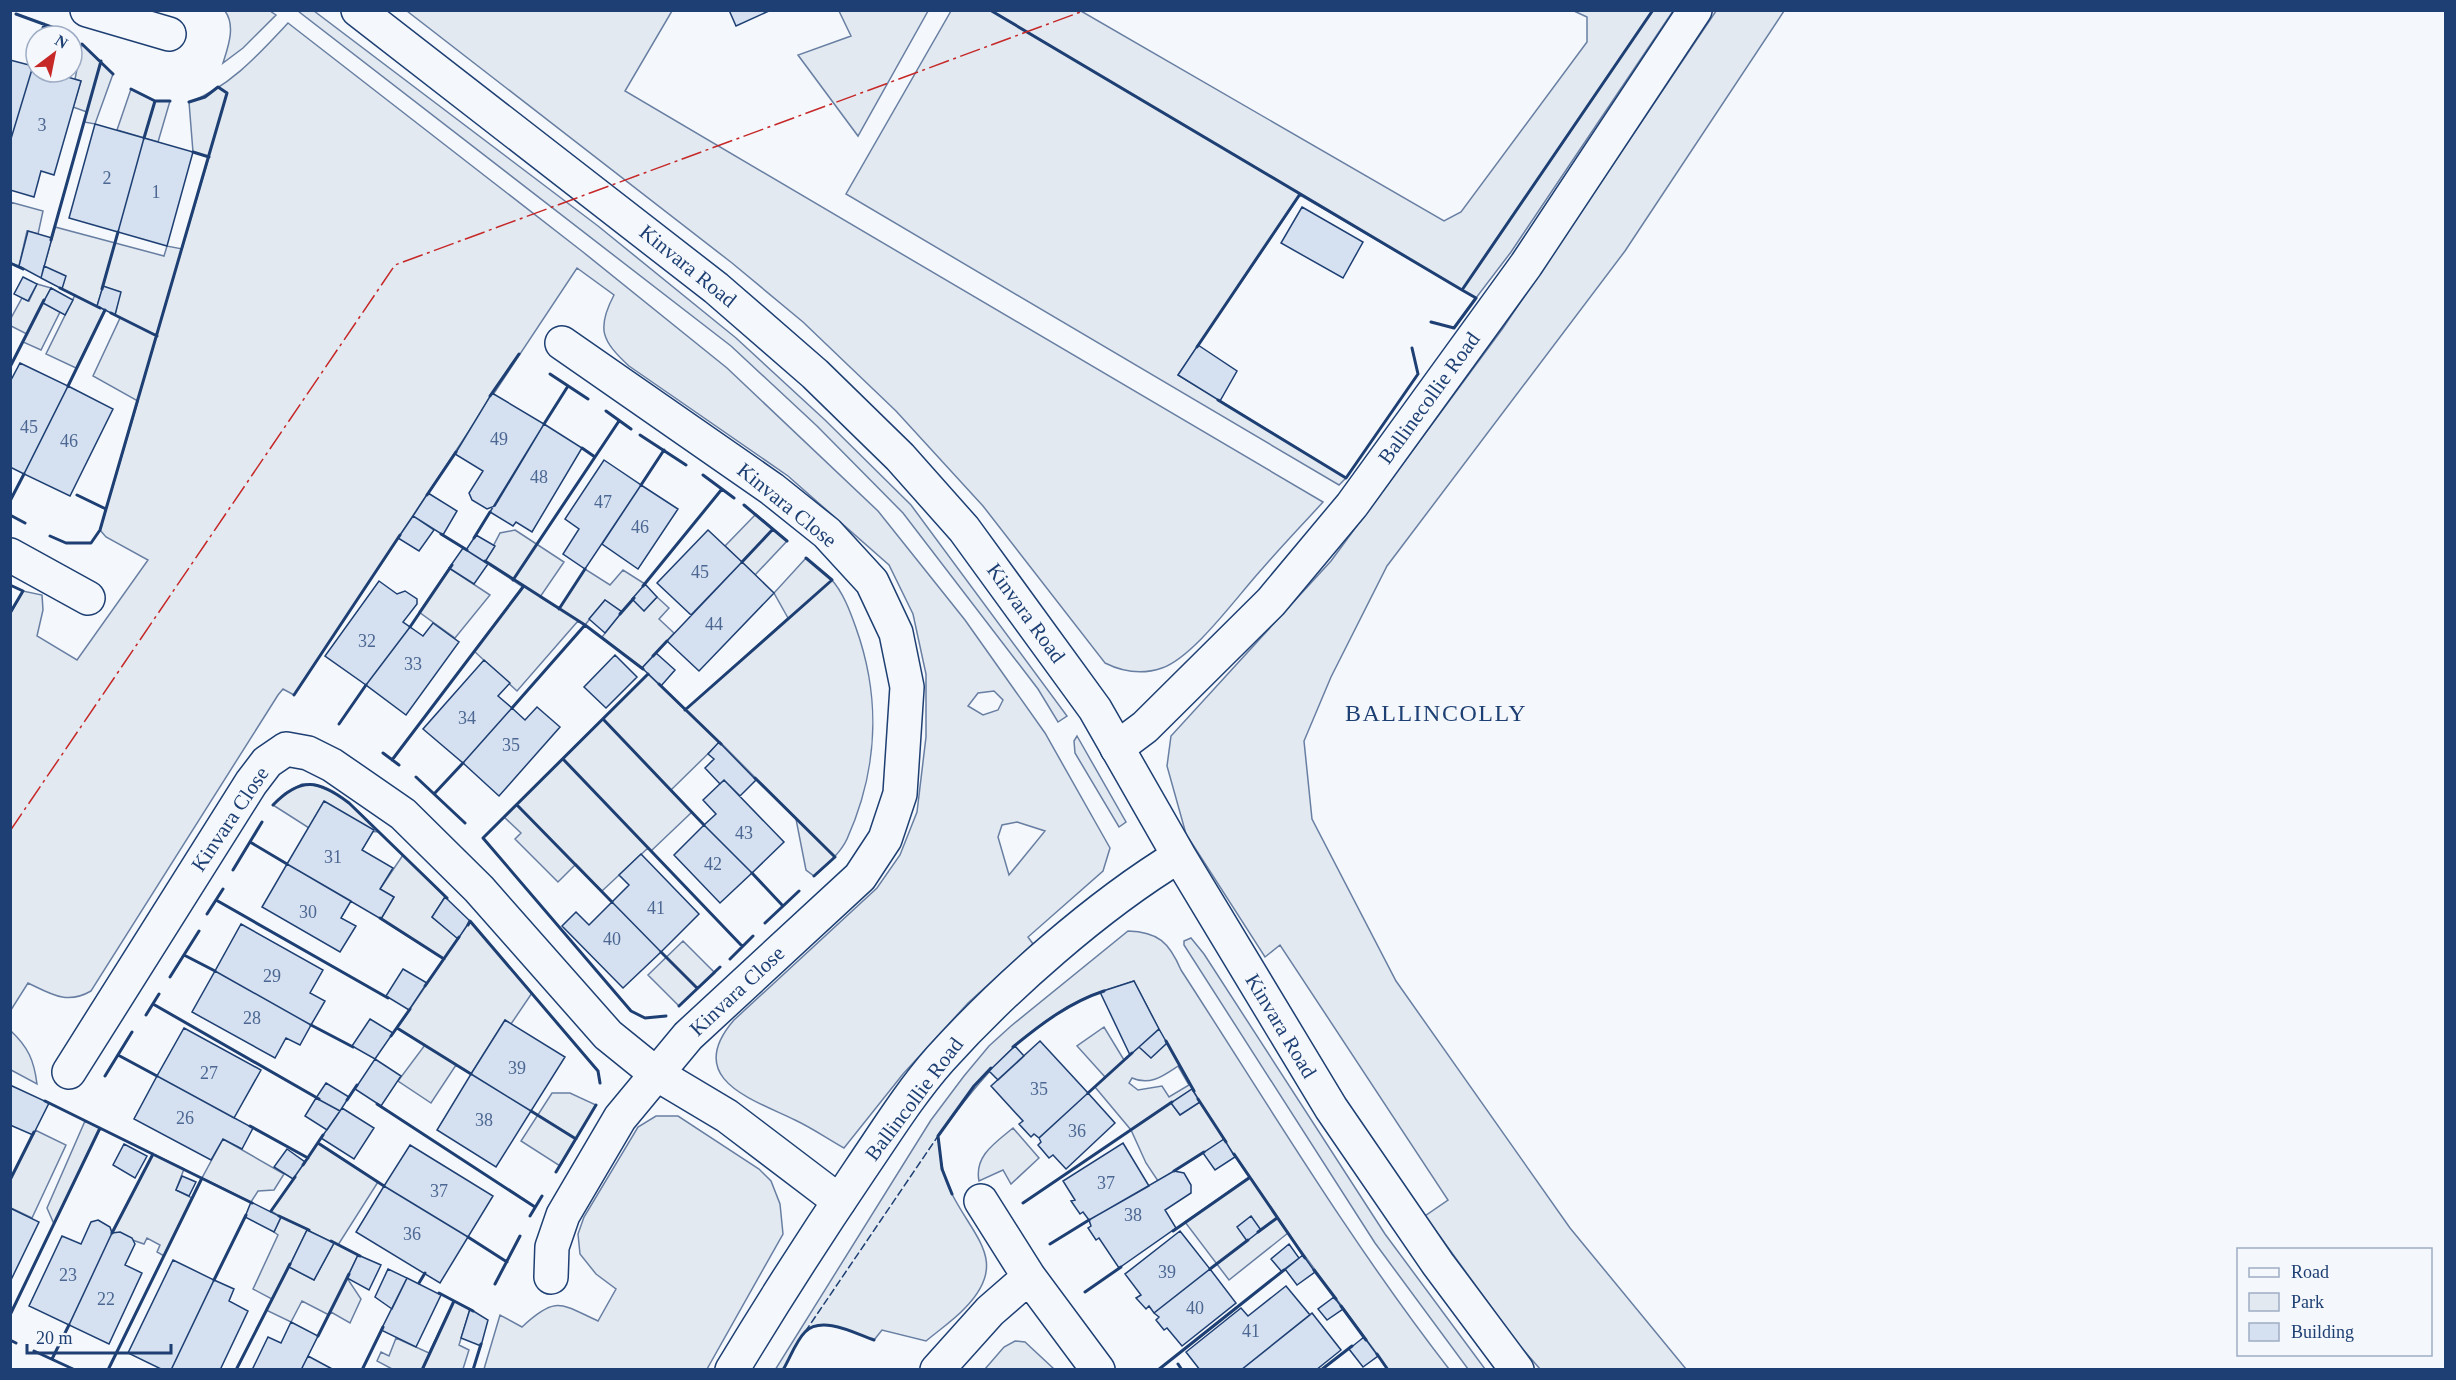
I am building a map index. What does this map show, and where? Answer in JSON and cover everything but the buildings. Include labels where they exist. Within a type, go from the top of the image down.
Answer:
[{"type":"street","points":[[87,10],[169,34]]},
{"type":"street","name":"Kinvara Road","points":[[358,10],[716,288],[815,374],[900,457],[964,529],[1089,700],[1179,856],[1331,1108],[1438,1264],[1517,1370]]},
{"type":"street","name":"Ballinecollie Road","points":[[1117,748],[1145,727],[1271,602],[1352,505],[1526,264],[1695,10]]},
{"type":"street","name":"Kinvara Close","points":[[551,1277],[552,1247],[563,1215],[620,1118],[688,1036],[860,877],[885,839],[900,794],[907,687],[896,633],[872,582],[827,533],[772,489],[562,343]]},
{"type":"street","points":[[10,555],[88,598]]},
{"type":"street","name":"Kinvara Close","points":[[69,1072],[251,783],[267,762],[286,749],[308,753],[332,765],[403,814],[479,890],[608,1035],[655,1073],[727,1116],[839,1201]]},
{"type":"street","name":"Ballincollie Road","points":[[732,1370],[839,1201],[906,1102],[939,1060],[983,1013],[1079,930],[1149,874],[1179,856]]},
{"type":"street","points":[[981,1201],[1029,1277],[1098,1370]]},
{"type":"street","points":[[937,1370],[990,1311],[1029,1277]]},
{"type":"green space","points":[[225,11],[270,11],[276,15],[243,48],[223,63],[231,30]]},
{"type":"green space","points":[[298,11],[314,11],[598,226],[736,338],[825,420],[911,505],[1067,716],[1058,722],[1038,689],[903,513],[817,426],[731,346]]},
{"type":"green space","points":[[407,11],[672,11],[625,91],[1323,502],[1188,652],[1162,668],[1140,672],[1119,669],[1105,663],[983,506],[896,411],[803,322],[732,263]]},
{"type":"green space","points":[[839,11],[928,11],[858,136],[798,55],[851,36]]},
{"type":"green space","points":[[951,11],[1081,11],[1444,221],[1461,212],[1587,42],[1587,17],[1574,11],[1673,11],[1511,252],[1476,298],[1300,195],[1178,375],[1346,478],[1339,485],[846,194]]},
{"type":"green space","points":[[1716,11],[1784,11],[1625,251],[1387,566],[1331,677],[1304,741],[1312,819],[1396,981],[1570,1228],[1686,1369],[1540,1369],[1519,1345],[1425,1216],[1448,1200],[1280,945],[1265,957],[1186,834],[1167,766],[1171,736],[1331,561],[1503,328]]},
{"type":"green space","points":[[288,23],[583,252],[727,368],[878,511],[965,620],[1045,733],[1110,848],[1103,871],[1028,937],[1033,944],[968,1003],[903,1074],[844,1148],[801,1123],[743,1095],[729,1084],[720,1072],[716,1058],[720,1040],[734,1020],[877,888],[900,855],[917,812],[926,737],[926,674],[913,614],[889,565],[788,476],[629,366],[620,357],[608,342],[604,326],[608,307],[614,295],[577,268],[294,695],[283,689],[278,695],[91,991],[67,998],[28,983],[11,1010],[11,613],[23,591],[42,595],[43,610],[37,636],[77,660],[148,560],[106,537],[100,530],[138,401],[93,376],[120,318],[115,315],[120,292],[103,287],[97,306],[105,310],[76,368],[46,354],[75,295],[62,289],[44,266],[55,227],[164,256],[167,246],[182,249],[209,157],[193,152],[189,102],[204,96],[231,79]],"holes":[[[994,691],[1003,700],[998,710],[983,715],[968,706],[978,693]],[[1017,822],[1045,831],[1009,875],[998,837],[1002,825]]]},
{"type":"green space","points":[[84,46],[113,74],[95,124],[84,122],[87,112],[73,107],[80,84],[84,84]]},
{"type":"green space","points":[[131,89],[155,101],[170,101],[158,142],[117,130]]},
{"type":"green space","points":[[10,202],[43,211],[38,234],[27,231],[19,266],[11,263]]},
{"type":"green space","points":[[37,284],[51,288],[43,303],[60,312],[41,350],[23,342],[27,334],[11,326],[10,320],[22,298],[29,301]]},
{"type":"green space","points":[[756,514],[787,541],[755,575],[725,546]]},
{"type":"green space","points":[[515,530],[564,562],[540,597],[559,609],[585,569],[610,585],[623,570],[645,584],[633,599],[644,611],[657,597],[669,608],[659,619],[674,633],[642,668],[602,637],[622,612],[605,600],[585,625],[578,621],[517,691],[474,651],[523,587],[485,562],[500,533]]},
{"type":"green space","points":[[806,558],[828,576],[843,596],[856,628],[870,681],[872,734],[870,760],[857,813],[841,850],[814,876],[806,870],[796,819],[720,742],[671,790],[692,812],[651,851],[648,848],[602,891],[576,864],[558,882],[515,839],[521,833],[504,817],[648,674],[685,710],[788,618],[774,593]]},
{"type":"green space","points":[[449,568],[490,595],[455,638],[419,612]]},
{"type":"green space","points":[[1077,736],[1126,822],[1119,827],[1075,753],[1074,741]]},
{"type":"green space","points":[[302,784],[325,789],[345,800],[379,832],[309,828],[273,805],[285,793]]},
{"type":"green space","points":[[403,855],[445,897],[432,917],[458,938],[470,921],[532,993],[511,1024],[505,1020],[471,1074],[456,1065],[431,1103],[398,1081],[425,1045],[397,1028],[444,959],[381,919],[394,897],[380,889]]},
{"type":"green space","points":[[1128,931],[1155,936],[1161,940],[1172,952],[1181,970],[1344,1223],[1449,1369],[1388,1369],[1288,1233],[1229,1280],[1185,1222],[1249,1177],[1224,1140],[1158,1181],[1146,1163],[1131,1130],[1095,1087],[1105,1077],[1077,1046],[1104,1027],[1124,1060],[1139,1047],[1166,1043],[1134,981],[1085,998],[1042,1024],[1003,1057],[969,1095],[938,1136],[946,1180],[984,1250],[985,1277],[978,1292],[965,1308],[926,1341],[882,1330],[874,1340],[830,1325],[812,1327],[799,1340],[783,1369],[775,1370],[931,1120],[989,1046]],"holes":[[[1178,1066],[1189,1085],[1169,1097],[1162,1086],[1138,1090],[1129,1083],[1132,1078],[1145,1081],[1156,1079]],[[1192,1089],[1200,1102],[1180,1115],[1171,1103]]]},
{"type":"green space","points":[[1191,938],[1204,954],[1385,1234],[1485,1369],[1468,1369],[1375,1243],[1184,945],[1184,941]]},
{"type":"green space","points":[[683,941],[715,973],[679,1006],[648,975]]},
{"type":"green space","points":[[11,1031],[29,1055],[37,1084],[11,1070]]},
{"type":"green space","points":[[552,1093],[570,1093],[596,1105],[560,1166],[521,1141]]},
{"type":"green space","points":[[656,1116],[678,1116],[759,1169],[771,1181],[780,1204],[783,1234],[707,1369],[484,1369],[500,1315],[522,1327],[543,1310],[559,1306],[575,1310],[598,1321],[616,1289],[596,1274],[580,1254],[578,1234],[584,1217],[638,1127]]},
{"type":"green space","points":[[85,1121],[100,1128],[54,1224],[47,1208]]},
{"type":"green space","points":[[1013,1128],[1039,1158],[1011,1184],[1003,1170],[979,1181],[978,1172],[983,1157]]},
{"type":"green space","points":[[35,1130],[66,1145],[32,1218],[11,1208],[10,1180]]},
{"type":"green space","points":[[223,1139],[284,1174],[274,1190],[258,1191],[251,1202],[202,1178]]},
{"type":"green space","points":[[318,1143],[378,1182],[338,1245],[358,1255],[347,1278],[361,1299],[350,1323],[331,1312],[329,1315],[302,1301],[291,1322],[266,1310],[272,1299],[253,1289],[278,1235],[274,1232],[281,1217],[271,1211]],"holes":[[[307,1230],[334,1243],[314,1280],[289,1267]]]},
{"type":"green space","points":[[153,1154],[184,1169],[176,1190],[192,1198],[164,1256],[157,1252],[160,1245],[147,1238],[144,1244],[112,1233]]},
{"type":"green space","points":[[454,1301],[470,1309],[459,1345],[469,1350],[463,1369],[392,1369],[377,1361],[381,1352],[389,1356],[396,1338],[429,1353]]},
{"type":"green space","points":[[1015,1341],[1025,1342],[1054,1369],[985,1369],[1004,1347]]},
{"type":"fence","points":[[805,1332],[938,1136]]},
{"type":"wall","points":[[990,10],[1462,290],[1653,10]]},
{"type":"wall","points":[[16,14],[43,24]]},
{"type":"wall","points":[[84,46],[113,74]]},
{"type":"wall","points":[[51,240],[101,61]]},
{"type":"wall","points":[[77,495],[106,509],[227,93],[218,87],[205,97],[189,102]]},
{"type":"wall","points":[[131,89],[155,101],[170,101]]},
{"type":"wall","points":[[144,138],[155,101]]},
{"type":"wall","points":[[193,152],[209,157]]},
{"type":"wall","points":[[1197,347],[1300,194]]},
{"type":"wall","points":[[102,289],[118,232]]},
{"type":"wall","points":[[10,263],[23,269]]},
{"type":"wall","points":[[60,288],[100,308]]},
{"type":"wall","points":[[1431,322],[1454,328],[1476,298],[1462,290]]},
{"type":"wall","points":[[10,367],[44,300]]},
{"type":"wall","points":[[68,386],[105,310]]},
{"type":"wall","points":[[111,313],[157,336]]},
{"type":"wall","points":[[1218,400],[1346,478],[1418,374],[1412,348]]},
{"type":"wall","points":[[490,396],[519,354]]},
{"type":"wall","points":[[550,374],[588,399]]},
{"type":"wall","points":[[544,424],[568,386]]},
{"type":"wall","points":[[606,411],[631,429]]},
{"type":"wall","points":[[513,580],[619,421]]},
{"type":"wall","points":[[640,435],[686,465]]},
{"type":"wall","points":[[582,448],[595,457]]},
{"type":"wall","points":[[641,485],[664,450]]},
{"type":"wall","points":[[427,495],[456,452]]},
{"type":"wall","points":[[10,501],[24,474]]},
{"type":"wall","points":[[703,475],[734,498]]},
{"type":"wall","points":[[643,586],[722,489]]},
{"type":"wall","points":[[744,505],[787,541]]},
{"type":"wall","points":[[50,536],[66,543],[91,543],[100,530],[106,509]]},
{"type":"wall","points":[[474,538],[490,512]]},
{"type":"wall","points":[[10,515],[25,523]]},
{"type":"wall","points":[[742,562],[773,529]]},
{"type":"wall","points":[[441,534],[467,550]]},
{"type":"wall","points":[[294,695],[400,535]]},
{"type":"wall","points":[[685,710],[832,580],[806,558]]},
{"type":"wall","points":[[485,561],[585,625],[643,669]]},
{"type":"wall","points":[[410,627],[452,565]]},
{"type":"wall","points":[[559,609],[585,569]]},
{"type":"wall","points":[[10,585],[23,591],[10,613]]},
{"type":"wall","points":[[392,760],[523,587]]},
{"type":"wall","points":[[620,614],[634,598]]},
{"type":"wall","points":[[512,708],[585,625]]},
{"type":"wall","points":[[653,656],[667,641]]},
{"type":"wall","points":[[648,674],[483,838],[631,1011],[645,1018],[666,1016]]},
{"type":"wall","points":[[659,684],[721,744]]},
{"type":"wall","points":[[339,724],[366,685]]},
{"type":"wall","points":[[603,719],[704,825]]},
{"type":"wall","points":[[383,753],[399,765]]},
{"type":"wall","points":[[563,759],[742,946]]},
{"type":"wall","points":[[434,794],[463,763]]},
{"type":"wall","points":[[416,777],[465,823]]},
{"type":"wall","points":[[755,778],[835,857],[814,876]]},
{"type":"wall","points":[[273,805],[292,789],[310,784],[338,795],[447,898]]},
{"type":"wall","points":[[517,805],[612,902]]},
{"type":"wall","points":[[233,870],[262,822]]},
{"type":"wall","points":[[250,842],[287,864]]},
{"type":"wall","points":[[752,873],[783,906]]},
{"type":"wall","points":[[207,914],[223,889]]},
{"type":"wall","points":[[765,923],[799,891]]},
{"type":"wall","points":[[216,900],[388,998]]},
{"type":"wall","points":[[380,918],[444,959]]},
{"type":"wall","points":[[468,925],[470,921],[598,1071],[600,1083]]},
{"type":"wall","points":[[170,977],[199,931]]},
{"type":"wall","points":[[730,959],[753,936]]},
{"type":"wall","points":[[425,986],[459,937]]},
{"type":"wall","points":[[661,952],[697,988]]},
{"type":"wall","points":[[184,955],[215,971]]},
{"type":"wall","points":[[679,1006],[720,967]]},
{"type":"wall","points":[[1013,1047],[1056,1014],[1104,991]]},
{"type":"wall","points":[[146,1015],[159,994]]},
{"type":"wall","points":[[153,1004],[319,1099]]},
{"type":"wall","points":[[391,1036],[410,1009]]},
{"type":"wall","points":[[311,1025],[353,1047]]},
{"type":"wall","points":[[397,1028],[471,1074]]},
{"type":"wall","points":[[105,1076],[132,1032]]},
{"type":"wall","points":[[1166,1041],[1194,1091]]},
{"type":"wall","points":[[1088,1093],[1132,1053]]},
{"type":"wall","points":[[118,1055],[157,1076]]},
{"type":"wall","points":[[952,1194],[942,1169],[938,1136],[974,1086],[991,1068]]},
{"type":"wall","points":[[347,1100],[357,1085]]},
{"type":"wall","points":[[1198,1099],[1226,1142]]},
{"type":"wall","points":[[45,1101],[252,1203]]},
{"type":"wall","points":[[1023,1203],[1172,1102]]},
{"type":"wall","points":[[377,1104],[535,1207]]},
{"type":"wall","points":[[556,1172],[596,1105]]},
{"type":"wall","points":[[531,1111],[576,1139]]},
{"type":"wall","points":[[250,1126],[308,1158]]},
{"type":"wall","points":[[10,1315],[100,1128]]},
{"type":"wall","points":[[10,1180],[34,1132]]},
{"type":"wall","points":[[303,1165],[323,1135]]},
{"type":"wall","points":[[318,1143],[384,1186]]},
{"type":"wall","points":[[1174,1171],[1204,1152]]},
{"type":"wall","points":[[112,1233],[153,1154]]},
{"type":"wall","points":[[1234,1154],[1305,1258]]},
{"type":"wall","points":[[271,1211],[295,1177]]},
{"type":"wall","points":[[108,1370],[202,1178]]},
{"type":"wall","points":[[1173,1231],[1249,1178]]},
{"type":"wall","points":[[530,1216],[542,1196]]},
{"type":"wall","points":[[214,1280],[246,1215]]},
{"type":"wall","points":[[279,1216],[309,1230]]},
{"type":"wall","points":[[1258,1232],[1277,1218]]},
{"type":"wall","points":[[1050,1244],[1089,1220]]},
{"type":"wall","points":[[495,1284],[520,1236]]},
{"type":"wall","points":[[468,1237],[507,1262]]},
{"type":"wall","points":[[1210,1269],[1248,1240]]},
{"type":"wall","points":[[331,1241],[360,1256]]},
{"type":"wall","points":[[236,1370],[290,1264]]},
{"type":"wall","points":[[1085,1292],[1121,1267]]},
{"type":"wall","points":[[1158,1370],[1284,1270]]},
{"type":"wall","points":[[1314,1270],[1336,1299]]},
{"type":"wall","points":[[419,1283],[425,1273]]},
{"type":"wall","points":[[318,1336],[349,1274]]},
{"type":"wall","points":[[439,1293],[473,1311]]},
{"type":"wall","points":[[422,1370],[454,1301]]},
{"type":"wall","points":[[1341,1306],[1366,1340]]},
{"type":"wall","points":[[52,1359],[69,1325]]},
{"type":"wall","points":[[783,1370],[799,1340],[812,1327],[830,1325],[874,1340]]},
{"type":"wall","points":[[362,1370],[383,1327]]},
{"type":"wall","points":[[10,1340],[16,1343]]},
{"type":"wall","points":[[473,1370],[481,1344]]},
{"type":"wall","points":[[1321,1370],[1352,1346]]},
{"type":"wall","points":[[34,1351],[73,1369]]},
{"type":"wall","points":[[1377,1354],[1388,1370]]},
{"type":"wall","points":[[1178,1364],[1182,1370]]},
{"type":"power","points":[[10,831],[395,265],[1086,10]]},
{"type":"district","name":"BALLINCOLLY","points":[[1436,713]]}]
